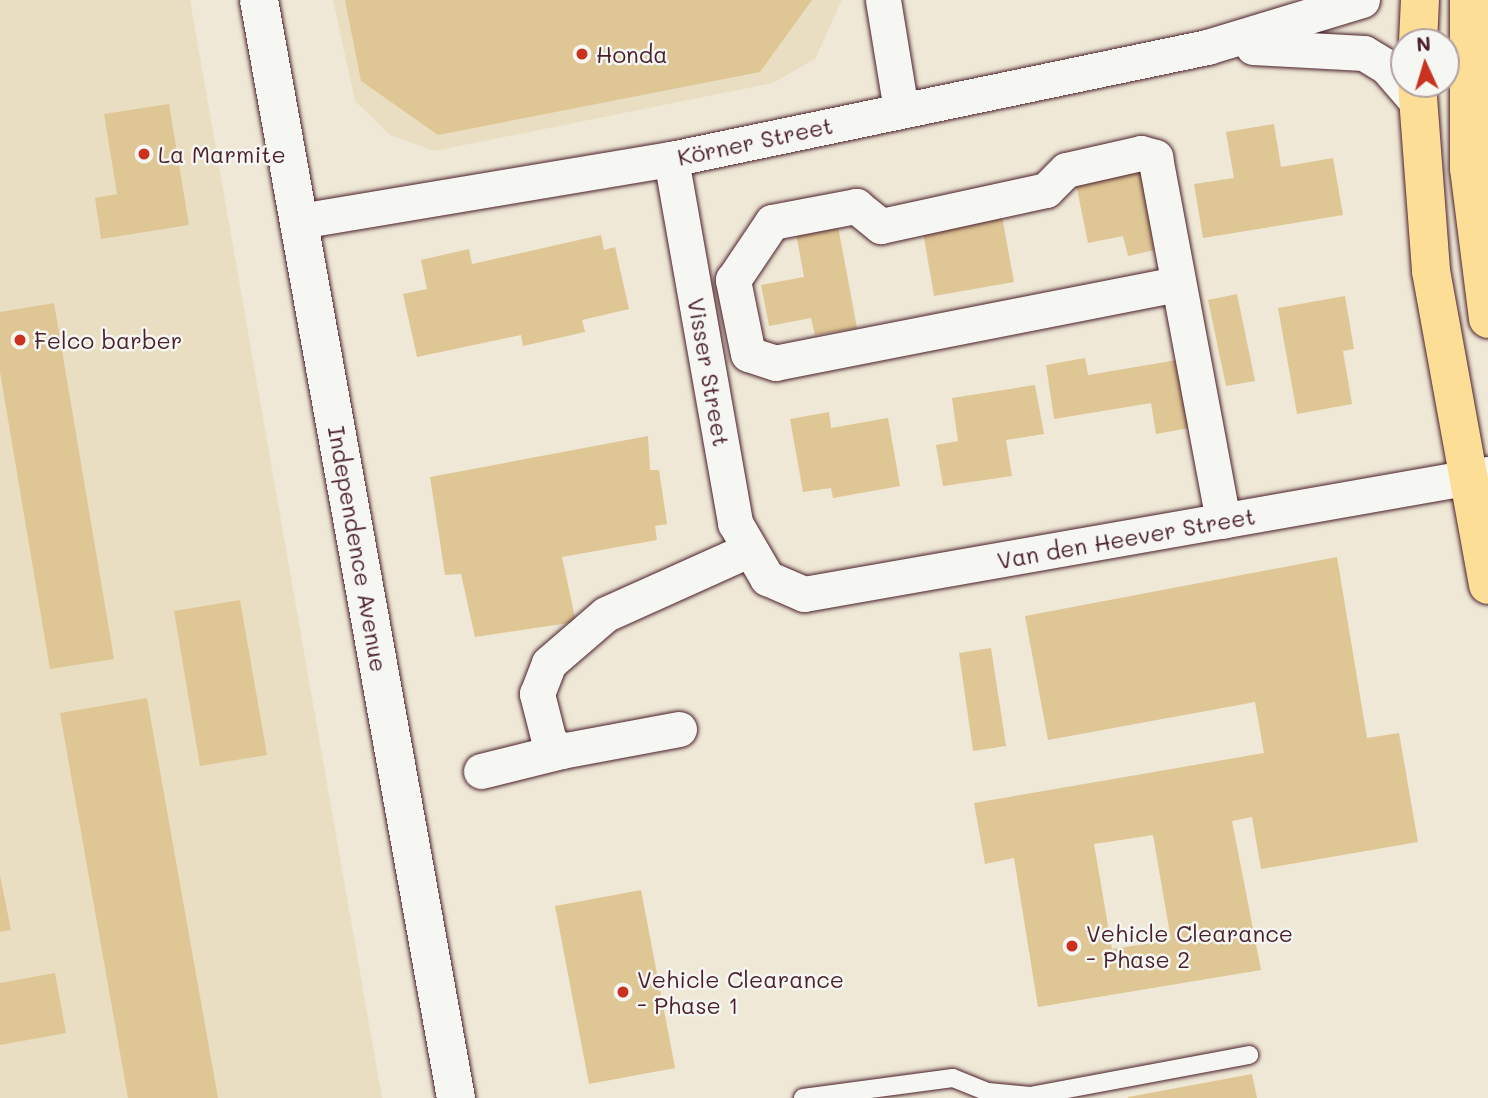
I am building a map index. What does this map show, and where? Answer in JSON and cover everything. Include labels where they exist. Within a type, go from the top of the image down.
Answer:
[{"type":"main road","name":"Independence Avenue","points":[[258,0],[456,1098]]},
{"type":"main road","points":[[1419,28],[1420,0]]},
{"type":"main road","points":[[1469,0],[1469,168],[1488,319]]},
{"type":"main road","points":[[1417,98],[1431,271],[1477,476],[1488,585]]},
{"type":"street","points":[[883,0],[901,110]]},
{"type":"street","name":"Körner Street","points":[[299,221],[671,159],[1207,47],[1362,0]]},
{"type":"street","name":"Körner Street","points":[[1207,47],[1313,46],[1364,53],[1390,69]]},
{"type":"street","points":[[1177,284],[776,363],[748,354],[733,279],[772,222],[856,206],[881,226],[1046,190],[1066,170],[1141,153],[1155,157],[1223,521]]},
{"type":"street","name":"Visser Street","points":[[671,159],[735,523],[757,564]]},
{"type":"street","name":"Van den Heever Street","points":[[757,564],[804,594],[1477,476]]},
{"type":"street","points":[[561,751],[548,741],[537,694],[549,663],[606,614],[757,564]]},
{"type":"street","points":[[481,771],[561,751],[679,729]]},
{"type":"lane","points":[[803,1098],[953,1078],[986,1095],[1030,1096],[1249,1055]]},
{"type":"shaded area","points":[[0,0],[190,0],[382,1098],[0,1098]]},
{"type":"shaded area","points":[[333,0],[842,0],[815,59],[773,83],[434,151],[390,135],[355,101]]},
{"type":"building","points":[[345,0],[812,0],[760,72],[438,135],[361,81]]},
{"type":"building","name":"La Marmite","points":[[169,104],[189,225],[101,239],[95,198],[117,194],[104,114]]},
{"type":"building","points":[[1274,124],[1281,167],[1333,158],[1343,215],[1203,238],[1194,184],[1234,178],[1226,132]]},
{"type":"building","points":[[1147,170],[1163,248],[1128,256],[1123,236],[1088,243],[1076,184]]},
{"type":"building","points":[[1001,211],[1014,282],[934,296],[922,226]]},
{"type":"building","points":[[837,221],[857,328],[815,335],[811,318],[769,326],[761,285],[804,277],[795,228]]},
{"type":"building","points":[[601,235],[604,250],[615,247],[629,309],[582,320],[585,332],[523,346],[521,335],[417,357],[403,294],[427,289],[421,260],[469,249],[472,264]]},
{"type":"building","points":[[1237,294],[1255,381],[1226,386],[1208,300]]},
{"type":"building","points":[[1345,296],[1354,349],[1343,351],[1352,404],[1297,414],[1278,308]]},
{"type":"building","points":[[54,303],[114,659],[50,669],[0,372],[0,312]]},
{"type":"building","points":[[1085,358],[1088,375],[1183,359],[1195,427],[1156,434],[1151,403],[1054,419],[1046,365]]},
{"type":"building","points":[[1035,385],[1044,434],[1006,440],[1012,476],[943,486],[936,445],[958,441],[952,398]]},
{"type":"building","points":[[829,412],[831,428],[888,418],[900,486],[833,498],[831,488],[803,492],[790,419]]},
{"type":"building","points":[[648,436],[650,470],[659,470],[667,524],[655,526],[657,540],[562,557],[576,622],[475,637],[461,574],[445,575],[430,477]]},
{"type":"building","points":[[1337,557],[1367,738],[1399,733],[1418,842],[1261,869],[1252,817],[1232,821],[1261,970],[1038,1007],[1014,858],[985,864],[974,803],[1264,753],[1255,702],[1048,740],[1025,616]],"holes":[[[1153,835],[1171,940],[1112,949],[1094,844]]]},
{"type":"building","points":[[240,600],[267,755],[200,766],[174,611]]},
{"type":"building","points":[[991,648],[1006,746],[973,751],[959,653]]},
{"type":"building","points":[[147,698],[218,1098],[128,1098],[60,713]]},
{"type":"building","points":[[0,875],[11,930],[0,932]]},
{"type":"building","points":[[641,890],[675,1068],[589,1084],[555,906]]},
{"type":"building","points":[[55,973],[66,1033],[0,1045],[0,983]]},
{"type":"building","points":[[1252,1074],[1257,1098],[1128,1098],[1128,1097]]},
{"type":"place","name":"Honda","points":[[582,54]]},
{"type":"place","name":"La Marmite","points":[[144,154]]},
{"type":"place","name":"Felco barber","points":[[20,340]]},
{"type":"place","name":"Vehicle Clearance - Phase 2","points":[[1072,946]]},
{"type":"place","name":"Vehicle Clearance - Phase 1","points":[[623,992]]}]
